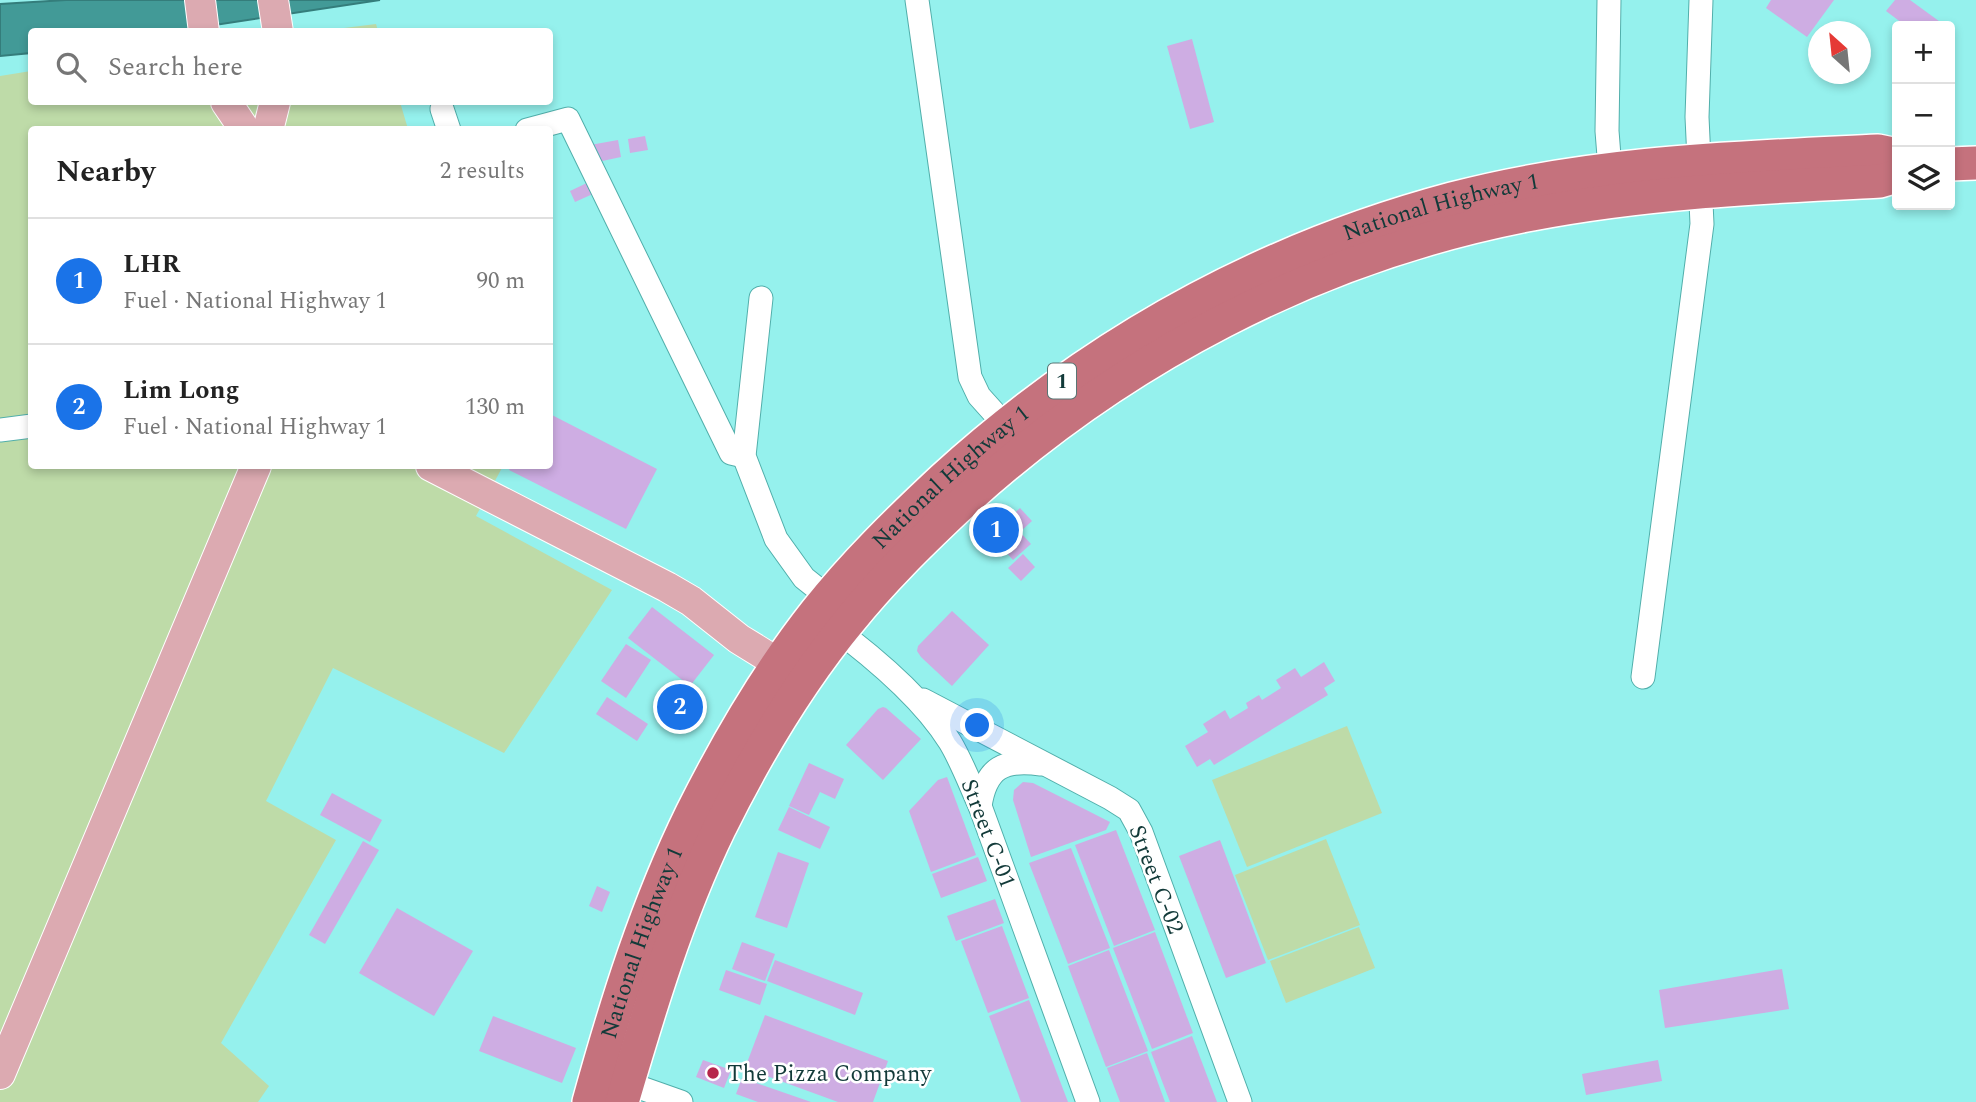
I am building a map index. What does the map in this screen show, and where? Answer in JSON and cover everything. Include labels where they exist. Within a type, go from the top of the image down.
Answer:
[{"type":"highway","name":"National Highway 1","points":[[834,615],[893,571],[941,523],[1026,448],[1114,383],[1273,296],[1388,252],[1460,230],[1530,214],[1612,200],[1700,175],[1878,150],[1892,154]]},
{"type":"highway","points":[[1955,164],[1976,163]]},
{"type":"highway","name":"National Highway 1","points":[[609,1090],[629,972],[674,853],[721,758],[792,672],[834,615],[871,550],[920,501],[1006,425],[1098,356],[1193,300],[1260,267],[1344,234],[1453,199],[1525,183],[1610,169],[1880,181],[1892,177]]},
{"type":"main road","points":[[200,0],[204,28]]},
{"type":"main road","points":[[273,0],[277,28]]},
{"type":"main road","points":[[228,105],[242,126]]},
{"type":"main road","points":[[269,126],[274,105]]},
{"type":"main road","points":[[0,1074],[255,469]]},
{"type":"main road","points":[[437,469],[667,587],[691,601],[739,639],[792,672]]},
{"type":"street","points":[[917,0],[970,377],[979,396],[1006,425]]},
{"type":"street","points":[[1609,0],[1610,169]]},
{"type":"street","points":[[1643,677],[1702,224],[1697,117],[1701,0]]},
{"type":"street","points":[[542,126],[568,119],[731,453],[744,456],[761,298]]},
{"type":"street","points":[[0,430],[28,426]]},
{"type":"street","name":"Street C-01","points":[[744,456],[776,538],[804,578],[834,615],[911,694],[949,740],[962,763],[1088,1102]]},
{"type":"street","name":"Street C-02","points":[[911,694],[1049,765],[1129,810],[1136,820],[1240,1102]]},
{"type":"street","points":[[980,806],[983,786],[994,772],[1006,764],[1021,761],[1049,765]]},
{"type":"street","points":[[609,1090],[681,1102]]},
{"type":"green space","points":[[376,24],[377,28],[344,28]]},
{"type":"green space","points":[[28,71],[28,105],[401,105],[407,126],[28,126],[28,469],[501,469],[476,516],[612,590],[504,753],[333,668],[266,801],[336,840],[221,1043],[269,1086],[258,1102],[0,1102],[0,76]]},
{"type":"green space","points":[[1347,726],[1382,813],[1247,867],[1212,780]]},
{"type":"green space","points":[[1326,839],[1360,925],[1268,960],[1235,875]]},
{"type":"green space","points":[[1359,927],[1375,968],[1286,1003],[1270,961]]},
{"type":"water","points":[[66,0],[380,0],[195,28],[28,28],[28,53],[0,56],[0,4]]},
{"type":"building","points":[[1771,0],[1834,0],[1819,21],[1808,21],[1807,37],[1766,8]]},
{"type":"building","points":[[1895,0],[1910,0],[1939,21],[1899,21],[1886,11]]},
{"type":"building","points":[[1192,39],[1214,122],[1190,129],[1167,46]]},
{"type":"building","points":[[645,136],[648,150],[630,153],[628,139]]},
{"type":"building","points":[[618,140],[621,157],[593,163],[590,145]]},
{"type":"building","points":[[589,182],[595,193],[575,202],[570,191]]},
{"type":"building","points":[[553,416],[657,469],[626,529],[509,470],[553,469]]},
{"type":"building","points":[[1020,508],[1032,521],[1020,532],[1031,544],[1013,560],[1003,549],[996,556],[983,543]]},
{"type":"building","points":[[1023,554],[1035,567],[1021,581],[1008,568]]},
{"type":"building","points":[[652,607],[714,655],[690,686],[628,638]]},
{"type":"building","points":[[952,611],[989,645],[952,686],[917,651],[918,646]]},
{"type":"building","points":[[626,644],[651,660],[626,698],[601,681]]},
{"type":"building","points":[[1324,662],[1335,681],[1324,688],[1328,695],[1214,765],[1210,759],[1197,767],[1185,746],[1208,732],[1203,724],[1225,710],[1230,719],[1248,708],[1246,703],[1259,695],[1262,700],[1281,688],[1276,680],[1295,668],[1301,677]]},
{"type":"building","points":[[607,697],[648,724],[637,741],[596,714]]},
{"type":"building","points":[[883,707],[921,739],[883,780],[846,745],[878,709]]},
{"type":"building","points":[[809,763],[844,779],[835,799],[820,792],[809,815],[789,806]]},
{"type":"building","points":[[947,777],[976,855],[931,872],[909,811],[938,780]]},
{"type":"building","points":[[1023,782],[1033,783],[1110,822],[1106,830],[1031,857],[1013,800],[1014,790]]},
{"type":"building","points":[[332,793],[382,820],[370,842],[320,815]]},
{"type":"building","points":[[789,807],[830,827],[820,849],[778,830]]},
{"type":"building","points":[[1116,830],[1155,930],[1114,946],[1075,845]]},
{"type":"building","points":[[1220,840],[1266,963],[1226,978],[1179,856]]},
{"type":"building","points":[[363,841],[379,850],[325,944],[309,935]]},
{"type":"building","points":[[1071,848],[1110,948],[1068,964],[1029,863]]},
{"type":"building","points":[[778,852],[809,863],[787,928],[755,917]]},
{"type":"building","points":[[978,857],[987,881],[941,898],[932,874]]},
{"type":"building","points":[[597,886],[610,892],[602,912],[589,906]]},
{"type":"building","points":[[995,899],[1004,923],[956,941],[947,916]]},
{"type":"building","points":[[397,908],[473,951],[434,1016],[359,973]]},
{"type":"building","points":[[1002,926],[1029,998],[988,1013],[961,941]]},
{"type":"building","points":[[1155,932],[1193,1033],[1152,1049],[1113,948]]},
{"type":"building","points":[[742,942],[775,954],[765,981],[732,969]]},
{"type":"building","points":[[1109,950],[1148,1051],[1106,1067],[1068,966]]},
{"type":"building","points":[[775,960],[863,993],[855,1015],[767,981]]},
{"type":"building","points":[[1782,969],[1789,1009],[1665,1028],[1659,990]]},
{"type":"building","points":[[726,970],[767,984],[760,1005],[719,990]]},
{"type":"building","points":[[1029,1000],[1068,1102],[1021,1102],[989,1016]]},
{"type":"building","points":[[765,1015],[888,1061],[873,1102],[838,1102],[745,1068]]},
{"type":"building","points":[[493,1016],[576,1048],[562,1083],[479,1051]]},
{"type":"building","points":[[1192,1036],[1217,1102],[1170,1102],[1151,1052]]},
{"type":"building","points":[[1147,1053],[1165,1102],[1120,1102],[1107,1068]]},
{"type":"building","points":[[703,1060],[731,1070],[724,1088],[696,1077]]},
{"type":"building","points":[[1658,1060],[1662,1081],[1586,1095],[1582,1074]]},
{"type":"building","points":[[742,1078],[811,1102],[758,1102],[736,1094]]},
{"type":"place","name":"LHR","points":[[996,530]]},
{"type":"place","name":"Lim Long","points":[[680,707]]},
{"type":"place","name":"The Pizza Company","points":[[713,1073]]}]
